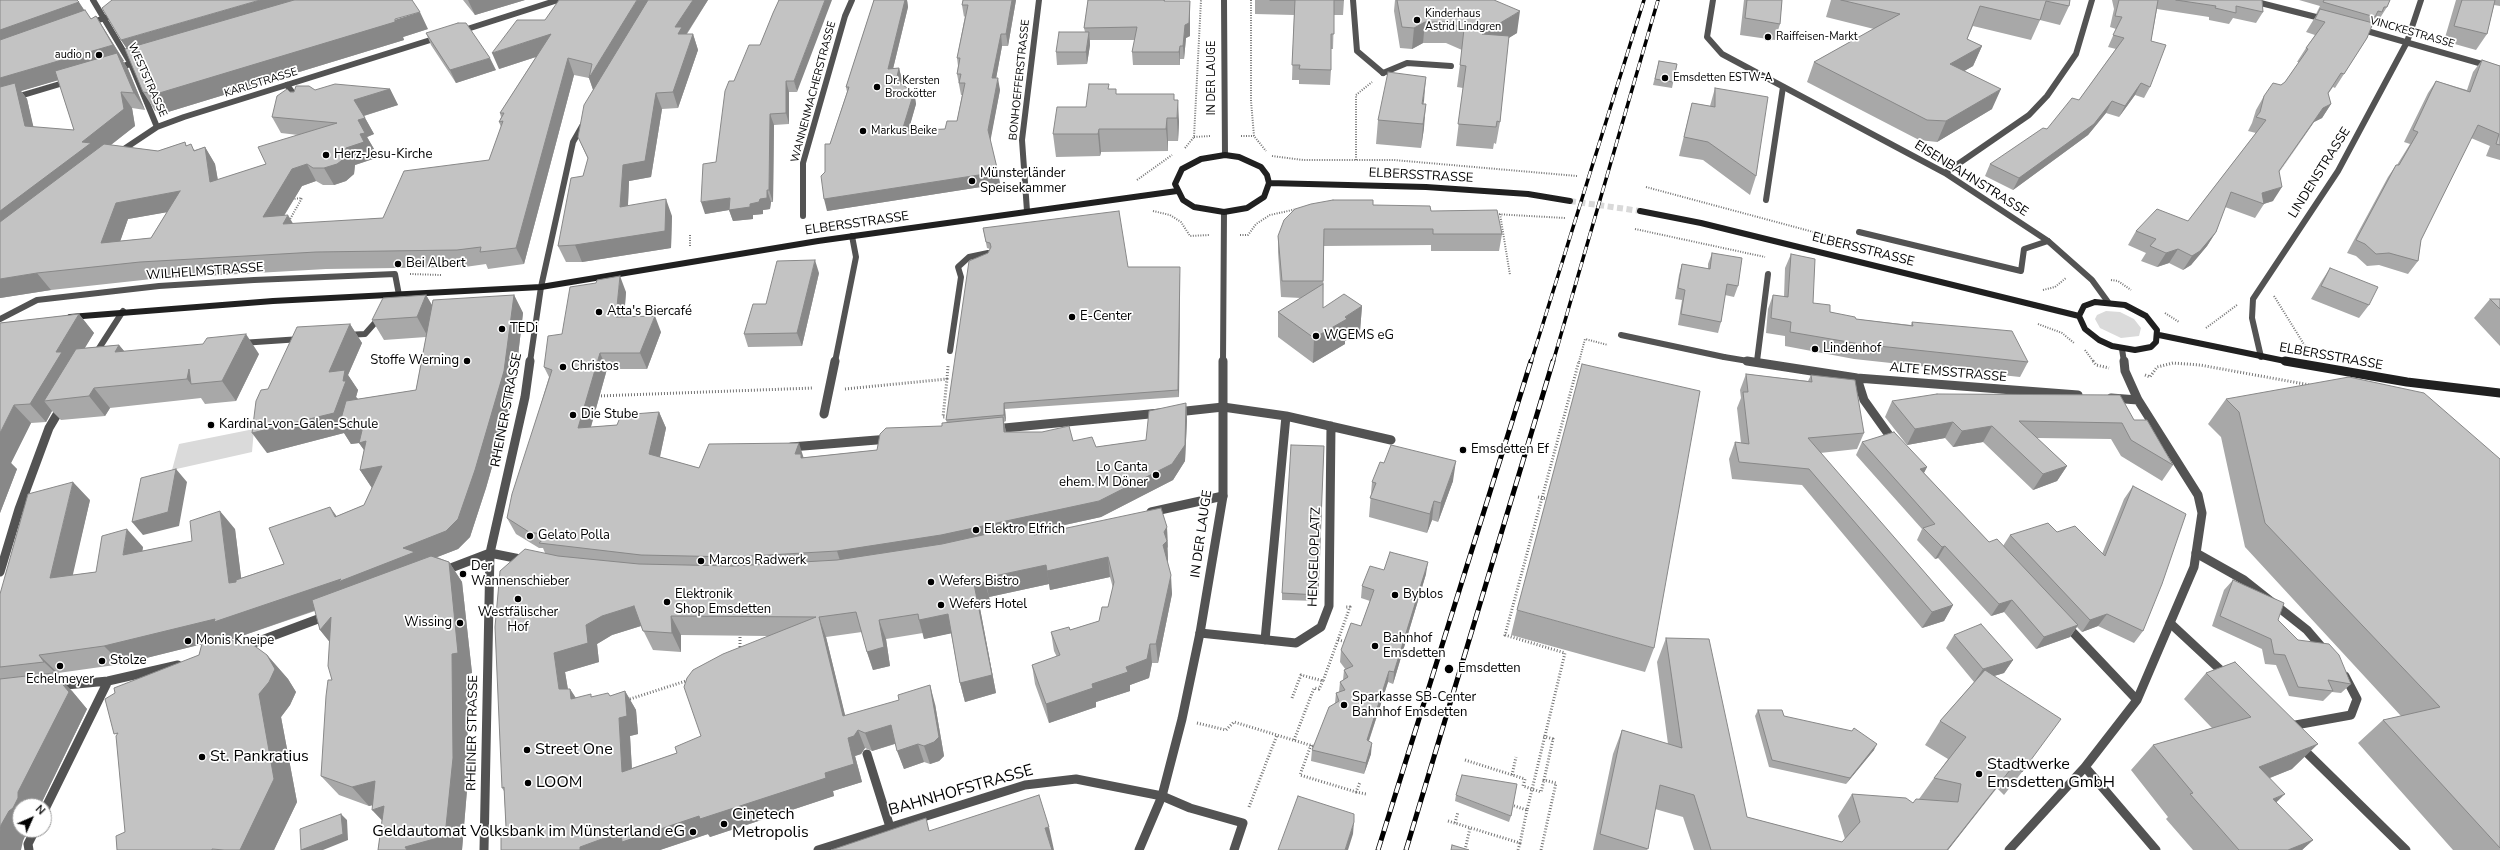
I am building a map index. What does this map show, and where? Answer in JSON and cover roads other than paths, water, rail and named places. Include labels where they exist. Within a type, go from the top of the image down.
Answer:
[{"type":"main road","points":[[1225,156],[1239,157],[1256,164],[1267,175],[1269,183],[1264,197],[1256,203],[1247,208],[1224,212],[1194,207],[1183,200],[1176,191],[1175,184],[1182,169],[1201,159],[1225,156]]},
{"type":"main road","name":"ELBERSSTRASSE","points":[[1269,183],[1426,188],[1528,194],[1570,201]]},
{"type":"main road","name":"ELBERSSTRASSE","points":[[541,287],[852,236],[1176,191]]},
{"type":"main road","name":"ELBERSSTRASSE","points":[[1640,211],[1701,222],[2079,316]]},
{"type":"main road","points":[[61,317],[123,311],[541,287]]},
{"type":"main road","points":[[2108,302],[2125,305],[2146,316],[2154,324],[2159,335],[2156,342],[2150,347],[2135,350],[2122,349],[2105,343],[2091,335],[2081,323],[2079,316],[2080,311],[2089,304],[2108,302]]},
{"type":"main road","name":"ELBERSSTRASSE","points":[[2159,335],[2261,357],[2407,382],[2500,393]]},
{"type":"street","name":"WESTSTRASSE","points":[[93,0],[106,18],[131,64],[158,127]]},
{"type":"street","points":[[453,33],[558,0]]},
{"type":"street","name":"WANNENMACHERSTRASSE","points":[[803,216],[803,163],[845,16],[852,0]]},
{"type":"street","name":"BONHOEFFERSTRASSE","points":[[1027,211],[1022,140],[1039,0]]},
{"type":"street","name":"IN DER LAUGE","points":[[1224,0],[1225,156]]},
{"type":"street","points":[[1353,0],[1357,51],[1383,73],[1407,63],[1451,66]]},
{"type":"street","name":"EISENBAHNSTRASSE","points":[[1713,0],[1707,37],[1722,54],[1945,173],[2048,241],[2092,280],[2108,302]]},
{"type":"street","points":[[1945,173],[2029,115],[2047,96],[2076,54],[2092,0]]},
{"type":"street","points":[[2249,0],[2330,21]]},
{"type":"street","name":"LINDENSTRASSE","points":[[2261,357],[2252,318],[2253,299],[2338,171],[2407,42],[2421,0]]},
{"type":"street","points":[[84,25],[127,11]]},
{"type":"street","name":"VINCKESTRASSE","points":[[2353,27],[2500,69]]},
{"type":"street","name":"KARLSTRASSE","points":[[112,158],[137,139],[158,127],[445,35]]},
{"type":"street","points":[[109,70],[146,59]]},
{"type":"street","points":[[0,102],[80,78]]},
{"type":"street","points":[[287,85],[301,104]]},
{"type":"street","points":[[1766,200],[1783,87]]},
{"type":"street","name":"RHEINER STRASSE","points":[[484,850],[490,553],[525,397],[541,287],[573,142],[589,115]]},
{"type":"street","name":"IN DER LAUGE","points":[[1139,850],[1162,796],[1182,719],[1200,633],[1223,496],[1224,212]]},
{"type":"street","points":[[1858,232],[2021,271],[2024,249],[2048,241]]},
{"type":"street","points":[[824,414],[856,257],[852,236]]},
{"type":"street","points":[[950,351],[961,277],[958,267],[969,257],[988,253]]},
{"type":"street","name":"WILHELMSTRASSE","points":[[0,319],[36,300],[159,286],[254,280],[395,274],[399,295]]},
{"type":"street","points":[[1757,361],[1768,274]]},
{"type":"street","points":[[341,336],[365,334],[399,295]]},
{"type":"street","points":[[96,357],[123,311]]},
{"type":"street","name":"ALTE EMSSTRASSE","points":[[1621,335],[1724,357],[1857,378],[2089,396]]},
{"type":"street","points":[[230,344],[309,338]]},
{"type":"street","points":[[2009,850],[2085,767],[2137,700],[2194,568],[2202,513],[2198,496],[2138,400],[2125,371],[2122,349]]},
{"type":"street","points":[[1857,378],[1864,400],[1902,450]]},
{"type":"street","points":[[2104,397],[2138,400]]},
{"type":"street","points":[[0,572],[19,509],[49,428],[66,399]]},
{"type":"street","points":[[981,430],[1223,407],[1286,416],[1391,440]]},
{"type":"street","points":[[1265,640],[1286,416]]},
{"type":"street","name":"HENGELOPLATZ","points":[[1200,633],[1296,643],[1321,628],[1329,606],[1331,426]]},
{"type":"street","points":[[783,448],[897,438]]},
{"type":"street","points":[[1140,515],[1223,496]]},
{"type":"street","points":[[2196,552],[2244,580],[2302,625],[2335,662],[2357,699],[2351,715],[2282,728],[2406,850]]},
{"type":"street","points":[[431,576],[490,553],[534,562]]},
{"type":"street","points":[[233,651],[335,613]]},
{"type":"street","points":[[2060,618],[2137,700]]},
{"type":"street","points":[[2170,622],[2237,686]]},
{"type":"street","points":[[46,687],[108,681],[189,663]]},
{"type":"street","points":[[51,798],[108,681]]},
{"type":"street","points":[[867,754],[890,827]]},
{"type":"street","points":[[2085,767],[2156,850]]},
{"type":"street","name":"BAHNHOFSTRASSE","points":[[818,850],[1025,785],[1076,779],[1162,796]]},
{"type":"street","points":[[1162,796],[1190,808],[1243,823],[1234,850]]},
{"type":"street","points":[[29,850],[28,844],[31,838]]},
{"type":"tunnel","points":[[1570,201],[1640,211]]},
{"type":"railway","points":[[1531,362],[1644,0]]},
{"type":"railway","points":[[1553,362],[1658,0]]},
{"type":"railway","points":[[1378,850],[1531,361]]},
{"type":"railway","points":[[1406,850],[1553,361]]},
{"type":"place","name":"Kinderhaus Astrid Lindgren","points":[[1417,20]]},
{"type":"place","name":"Raiffeisen-Markt","points":[[1768,37]]},
{"type":"place","name":"audio n","points":[[99,55]]},
{"type":"place","name":"Emsdetten ESTW-A","points":[[1665,78]]},
{"type":"place","name":"Dr. Kersten Brockötter","points":[[877,87]]},
{"type":"place","name":"Markus Beike","points":[[863,131]]},
{"type":"place","name":"Herz-Jesu-Kirche","points":[[326,155]]},
{"type":"place","name":"Münsterländer Speisekammer","points":[[972,181]]},
{"type":"place","name":"Bei Albert","points":[[398,264]]},
{"type":"place","name":"Atta's Biercafé","points":[[599,312]]},
{"type":"place","name":"E-Center","points":[[1072,317]]},
{"type":"place","name":"TEDi","points":[[502,329]]},
{"type":"place","name":"WGEMS eG","points":[[1316,336]]},
{"type":"place","name":"Lindenhof","points":[[1815,349]]},
{"type":"place","name":"Stoffe Werning","points":[[467,361]]},
{"type":"place","name":"Christos","points":[[563,367]]},
{"type":"place","name":"Die Stube","points":[[573,415]]},
{"type":"place","name":"Kardinal-von-Galen-Schule","points":[[211,425]]},
{"type":"place","name":"Emsdetten Ef","points":[[1463,450]]},
{"type":"place","name":"Lo Canta ehem. M Döner","points":[[1156,475]]},
{"type":"place","name":"Elektro Elfrich","points":[[976,530]]},
{"type":"place","name":"Gelato Polla","points":[[530,536]]},
{"type":"place","name":"Marcos Radwerk","points":[[701,561]]},
{"type":"place","name":"Der Wannenschieber","points":[[463,574]]},
{"type":"place","name":"Wefers Bistro","points":[[931,582]]},
{"type":"place","name":"Byblos","points":[[1395,595]]},
{"type":"place","name":"Westfälischer Hof","points":[[518,599]]},
{"type":"place","name":"Elektronik Shop Emsdetten","points":[[667,602]]},
{"type":"place","name":"Wefers Hotel","points":[[941,605]]},
{"type":"place","name":"Wissing","points":[[460,623]]},
{"type":"place","name":"Monis Kneipe","points":[[188,641]]},
{"type":"place","name":"Bahnhof Emsdetten","points":[[1375,646]]},
{"type":"place","name":"Stolze","points":[[102,661]]},
{"type":"place","name":"Echelmeyer","points":[[60,666]]},
{"type":"place","name":"Emsdetten","points":[[1449,669]]},
{"type":"place","name":"Sparkasse SB-Center Bahnhof Emsdetten","points":[[1344,705]]},
{"type":"place","name":"Street One","points":[[527,750]]},
{"type":"place","name":"St. Pankratius","points":[[202,757]]},
{"type":"place","name":"Stadtwerke Emsdetten GmbH","points":[[1979,774]]},
{"type":"place","name":"LOOM","points":[[528,783]]},
{"type":"place","name":"Cinetech Metropolis","points":[[724,824]]},
{"type":"place","name":"Geldautomat Volksbank im Münsterland eG","points":[[693,832]]}]
